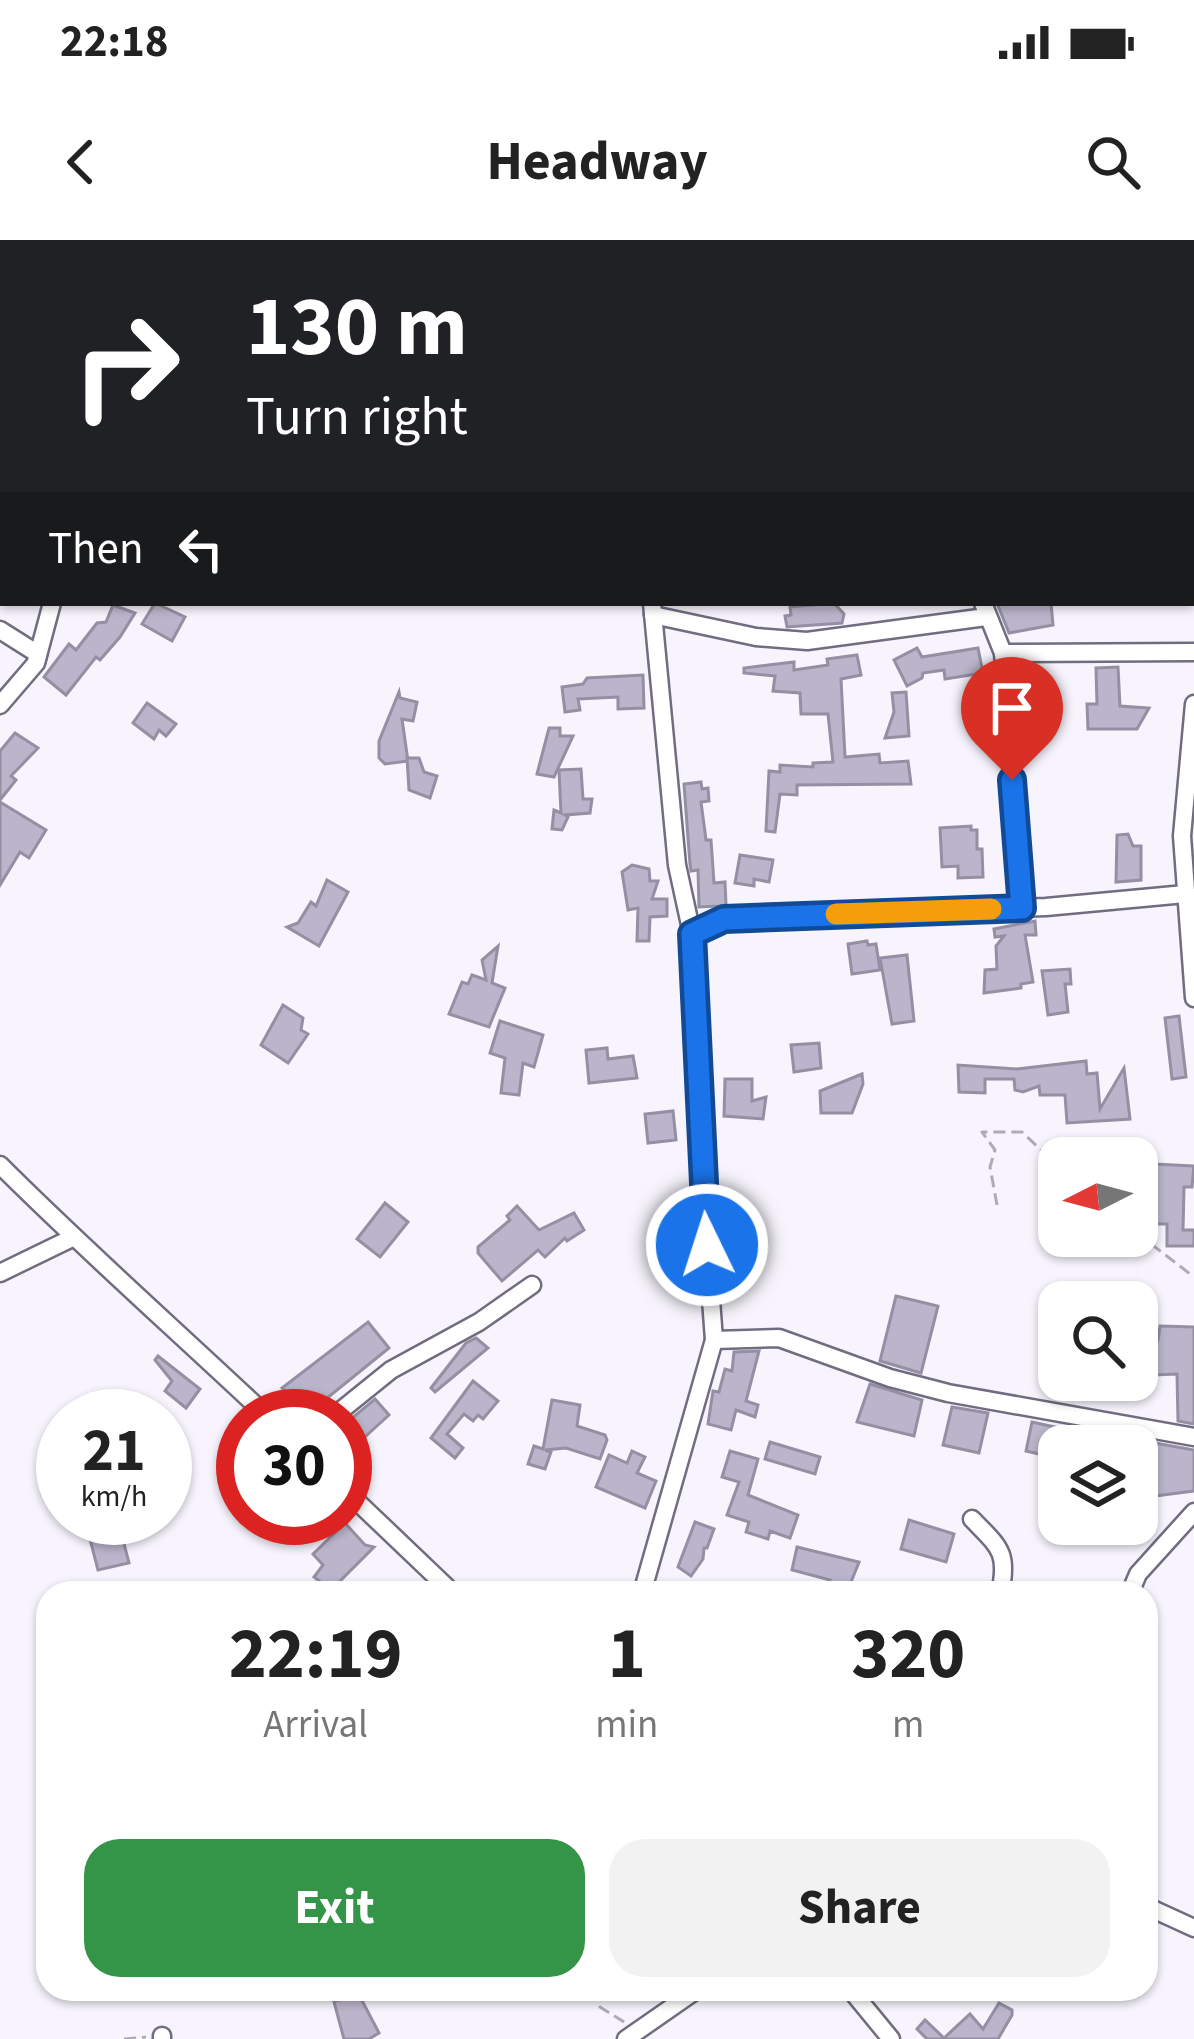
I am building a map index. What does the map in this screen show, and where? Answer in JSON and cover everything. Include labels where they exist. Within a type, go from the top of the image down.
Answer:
[{"type":"street","points":[[0,705],[36,663],[51,606]]},
{"type":"street","points":[[651,1581],[714,1340],[700,1150],[692,934],[677,865],[652,609],[756,637],[807,641],[984,610],[1003,652],[1022,908]]},
{"type":"street","points":[[0,630],[38,654],[36,663]]},
{"type":"street","points":[[1003,652],[1194,652]]},
{"type":"street","points":[[1194,704],[1182,836],[1194,998]]},
{"type":"street","points":[[692,934],[724,919],[1022,908],[1188,896]]},
{"type":"street","points":[[0,1165],[72,1238],[120,1276],[239,1389]]},
{"type":"street","points":[[0,1274],[72,1238]]},
{"type":"street","points":[[367,1389],[532,1285]]},
{"type":"street","points":[[714,1340],[779,1338],[890,1378],[948,1393],[1194,1437]]},
{"type":"street","points":[[1135,1581],[1194,1511]]},
{"type":"street","points":[[372,1516],[440,1581]]},
{"type":"street","points":[[972,1519],[1000,1548],[1002,1581]]},
{"type":"street","points":[[1158,1912],[1194,1928]]},
{"type":"street","points":[[631,2034],[680,2001]]},
{"type":"street","points":[[860,2001],[890,2039]]},
{"type":"street","points":[[631,2034],[654,2039]]},
{"type":"path","points":[[997,1205],[990,1167],[995,1150],[982,1132],[1022,1132],[1038,1147]]},
{"type":"path","points":[[1158,1249],[1194,1277]]},
{"type":"path","points":[[598,2001],[631,2034]]},
{"type":"path","points":[[124,2039],[162,2038]]},
{"type":"building","points":[[113,606],[135,613],[120,637],[100,660],[96,657],[66,695],[44,677],[69,644],[76,650],[97,623],[106,622]]},
{"type":"building","points":[[153,606],[185,617],[172,641],[142,624]]},
{"type":"building","points":[[837,606],[844,614],[842,623],[787,627],[785,616],[791,615],[790,607]]},
{"type":"building","points":[[998,606],[1051,606],[1053,625],[1009,633]]},
{"type":"building","points":[[917,648],[922,657],[978,648],[983,673],[945,679],[944,670],[923,673],[907,686],[894,660]]},
{"type":"building","points":[[857,655],[861,675],[841,679],[845,757],[879,754],[880,763],[908,761],[911,784],[797,785],[797,795],[780,794],[775,832],[766,831],[769,771],[780,772],[780,765],[813,767],[813,763],[833,762],[828,714],[801,714],[800,693],[773,691],[775,676],[744,673],[744,668],[794,662],[794,670]]},
{"type":"building","points":[[1118,667],[1120,706],[1149,708],[1137,729],[1088,729],[1087,704],[1097,704],[1096,668]]},
{"type":"building","points":[[643,675],[644,708],[618,709],[618,697],[578,699],[580,710],[565,712],[562,687],[583,684],[587,678]]},
{"type":"building","points":[[399,692],[400,698],[417,702],[413,721],[402,719],[408,761],[385,764],[379,758],[379,741]]},
{"type":"building","points":[[906,692],[909,736],[885,738],[894,712],[892,693]]},
{"type":"building","points":[[147,703],[176,724],[166,736],[159,730],[154,739],[133,723]]},
{"type":"building","points":[[549,728],[560,728],[560,736],[573,736],[554,777],[537,774]]},
{"type":"building","points":[[15,733],[38,748],[11,776],[16,780],[0,800],[0,751]]},
{"type":"building","points":[[407,758],[419,758],[424,772],[437,776],[430,798],[409,790]]},
{"type":"building","points":[[581,769],[583,799],[592,799],[590,813],[565,815],[562,830],[552,829],[554,810],[561,813],[559,770]]},
{"type":"building","points":[[701,782],[702,789],[708,788],[709,801],[701,802],[706,840],[711,840],[714,883],[725,882],[726,905],[699,907],[698,870],[691,871],[684,784]]},
{"type":"building","points":[[0,802],[46,830],[29,858],[20,852],[0,885]]},
{"type":"building","points":[[971,826],[977,830],[977,849],[982,849],[983,877],[958,878],[958,866],[942,867],[940,828]]},
{"type":"building","points":[[1128,834],[1133,846],[1141,846],[1141,880],[1116,882],[1117,835]]},
{"type":"building","points":[[740,855],[773,860],[769,882],[735,883]]},
{"type":"building","points":[[632,865],[649,869],[650,881],[658,881],[652,899],[667,899],[667,916],[650,917],[649,941],[637,941],[638,908],[628,910],[622,872]]},
{"type":"building","points":[[327,880],[348,892],[319,946],[287,927],[298,923],[311,902],[316,906]]},
{"type":"building","points":[[1035,921],[1036,935],[1025,935],[1033,982],[984,993],[985,970],[997,969],[996,946],[1004,936],[995,937],[994,929]]},
{"type":"building","points":[[848,944],[876,944],[880,970],[852,974]]},
{"type":"building","points":[[498,946],[492,983],[505,988],[489,1027],[449,1014],[462,982],[468,984],[472,975],[486,980],[482,960]]},
{"type":"building","points":[[907,955],[914,1021],[892,1024],[880,958]]},
{"type":"building","points":[[1070,969],[1071,984],[1065,984],[1068,1012],[1048,1015],[1042,971]]},
{"type":"building","points":[[283,1005],[303,1018],[301,1030],[308,1034],[288,1063],[261,1045]]},
{"type":"building","points":[[1179,1016],[1186,1077],[1172,1079],[1165,1018]]},
{"type":"building","points":[[500,1021],[543,1035],[534,1067],[523,1063],[519,1095],[501,1093],[505,1058],[490,1053]]},
{"type":"building","points":[[819,1043],[821,1068],[794,1072],[791,1045]]},
{"type":"building","points":[[607,1048],[608,1059],[633,1056],[637,1078],[589,1083],[586,1050]]},
{"type":"building","points":[[1086,1061],[1087,1074],[1097,1073],[1100,1109],[1124,1068],[1130,1119],[1067,1123],[1065,1095],[1040,1095],[1039,1086],[1015,1090],[1014,1079],[985,1079],[985,1093],[959,1092],[958,1065],[1017,1069]]},
{"type":"building","points":[[862,1074],[852,1113],[821,1113],[820,1091]]},
{"type":"building","points":[[725,1079],[752,1079],[752,1101],[766,1097],[763,1119],[724,1116]]},
{"type":"building","points":[[673,1111],[676,1140],[648,1143],[645,1114]]},
{"type":"building","points":[[1158,1164],[1194,1166],[1192,1187],[1184,1187],[1183,1230],[1194,1230],[1194,1246],[1167,1246],[1167,1224],[1158,1224]]},
{"type":"building","points":[[385,1203],[408,1222],[380,1257],[357,1239]]},
{"type":"building","points":[[517,1206],[539,1230],[574,1213],[584,1230],[565,1238],[545,1257],[538,1250],[502,1281],[478,1247],[510,1220],[507,1216]]},
{"type":"building","points":[[896,1296],[938,1306],[921,1373],[880,1361]]},
{"type":"building","points":[[368,1322],[389,1348],[338,1389],[282,1388]]},
{"type":"building","points":[[1160,1326],[1194,1327],[1194,1424],[1178,1421],[1177,1374],[1158,1375]]},
{"type":"building","points":[[476,1338],[488,1348],[435,1392],[431,1388],[466,1343]]},
{"type":"building","points":[[759,1351],[746,1401],[758,1405],[755,1417],[736,1410],[731,1430],[708,1424],[713,1391],[719,1392],[725,1369],[732,1371],[734,1352]]},
{"type":"building","points":[[158,1356],[200,1389],[192,1400],[192,1389],[166,1389],[172,1381],[155,1360]]},
{"type":"building","points":[[473,1381],[498,1401],[483,1419],[478,1415],[473,1421],[464,1414],[447,1434],[463,1448],[455,1458],[431,1438]]},
{"type":"building","points":[[870,1384],[922,1400],[914,1436],[857,1422]]},
{"type":"building","points":[[375,1399],[389,1415],[372,1430]]},
{"type":"building","points":[[552,1400],[580,1405],[577,1426],[605,1435],[600,1459],[566,1448],[545,1450],[551,1452],[545,1469],[528,1464],[534,1446],[543,1449]]},
{"type":"building","points":[[952,1407],[988,1413],[979,1453],[943,1445]]},
{"type":"building","points":[[1032,1422],[1046,1425],[1038,1425],[1038,1454],[1026,1451]]},
{"type":"building","points":[[770,1442],[820,1457],[815,1474],[765,1459]]},
{"type":"building","points":[[1158,1444],[1194,1450],[1194,1491],[1158,1496]]},
{"type":"building","points":[[632,1451],[645,1457],[637,1473],[656,1481],[645,1508],[596,1487],[609,1455],[627,1463]]},
{"type":"building","points":[[730,1451],[758,1459],[748,1495],[798,1515],[790,1538],[770,1531],[768,1539],[746,1532],[749,1522],[727,1515],[739,1482],[722,1477]]},
{"type":"building","points":[[909,1520],[954,1534],[946,1562],[901,1549]]},
{"type":"building","points":[[695,1522],[714,1529],[691,1576],[678,1567]]},
{"type":"building","points":[[92,1545],[124,1545],[129,1563],[98,1570]]},
{"type":"building","points":[[322,1545],[374,1547],[340,1581],[314,1577],[323,1565],[313,1554]]},
{"type":"building","points":[[797,1547],[859,1562],[851,1581],[830,1581],[792,1570]]},
{"type":"building","points":[[362,2001],[379,2033],[369,2039],[344,2039],[334,2002]]},
{"type":"building","points":[[999,2003],[1012,2010],[1012,2015],[998,2039],[927,2039],[917,2029],[925,2020],[944,2038],[970,2014],[983,2029]]},
{"type":"slow traffic","points":[[836,914],[991,909]]},
{"type":"route","points":[[707,1245],[692,934],[724,919],[1022,908],[1012,780]]}]
